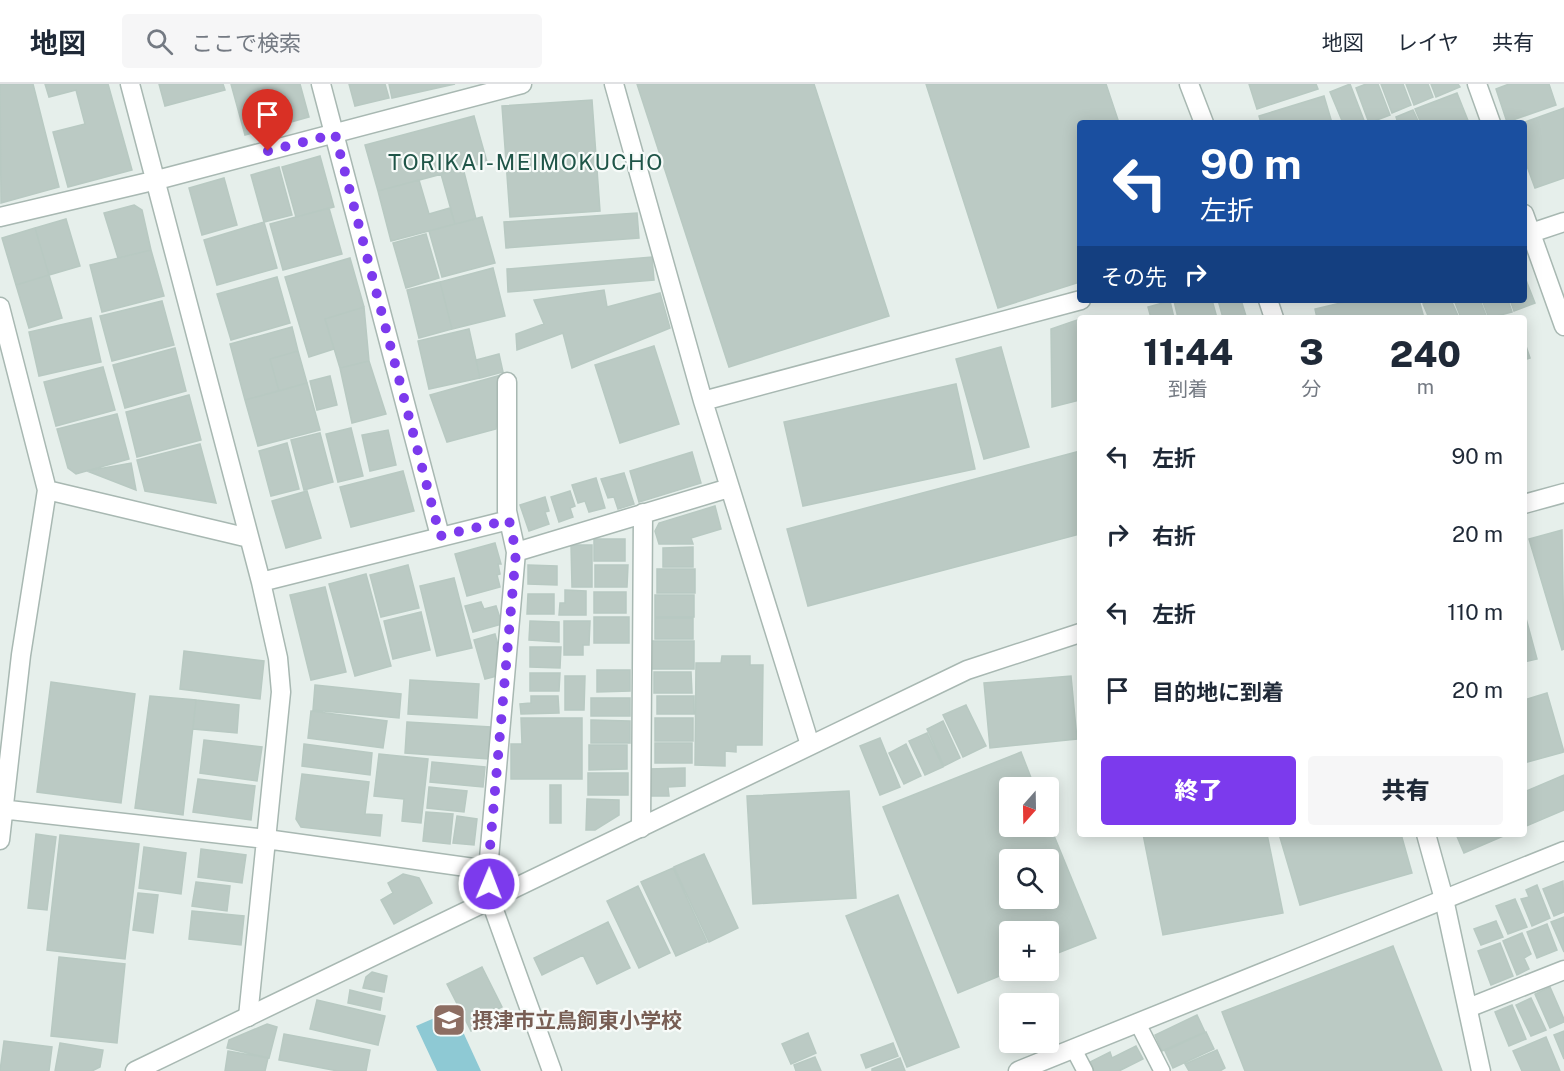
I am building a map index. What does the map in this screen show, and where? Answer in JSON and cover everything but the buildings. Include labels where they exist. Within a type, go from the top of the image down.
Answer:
[{"type":"street","points":[[130,84],[261,582],[278,658],[281,692],[248,1017]]},
{"type":"street","points":[[321,84],[440,536]]},
{"type":"street","points":[[0,217],[157,180],[522,84]]},
{"type":"street","points":[[614,84],[703,401],[810,745]]},
{"type":"street","points":[[1189,84],[1203,120]]},
{"type":"street","points":[[1477,84],[1490,120]]},
{"type":"street","points":[[1531,246],[1564,222]]},
{"type":"street","points":[[1527,228],[1531,246],[1564,326]]},
{"type":"street","points":[[703,401],[1077,301]]},
{"type":"street","points":[[0,307],[47,490],[21,655],[0,840]]},
{"type":"street","points":[[507,382],[509,520],[516,552],[488,870],[490,898],[552,1071]]},
{"type":"street","points":[[516,552],[729,488]]},
{"type":"street","points":[[47,490],[249,538]]},
{"type":"street","points":[[1527,503],[1564,493]]},
{"type":"street","points":[[641,828],[644,513]]},
{"type":"street","points":[[261,582],[509,520]]},
{"type":"street","points":[[135,1071],[967,670],[1077,634]]},
{"type":"street","points":[[2,809],[266,839],[488,870]]},
{"type":"street","points":[[1427,837],[1444,899],[1481,1071]]},
{"type":"street","points":[[1018,1071],[1564,851]]},
{"type":"street","points":[[1468,1008],[1564,970]]},
{"type":"lane","points":[[1137,1022],[1162,1071]]},
{"type":"lane","points":[[1073,1048],[1085,1071]]},
{"type":"water","points":[[453,1010],[481,1071],[437,1071],[416,1026]]},
{"type":"place","name":"摂津市立鳥飼東小学校","points":[[449,1020]]},
{"type":"district","name":"TORIKAI-MEIMOKUCHO","points":[[526,162]]},
{"type":"route","points":[[268,151],[335,134],[440,536],[509,520],[516,552],[488,870],[489,884]]}]
